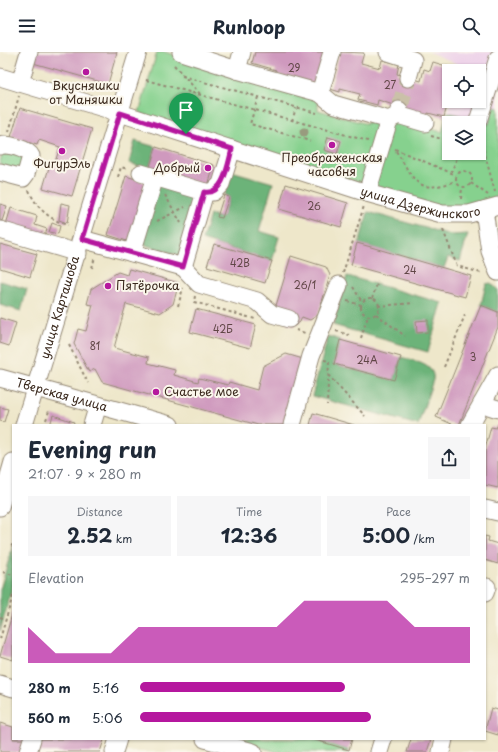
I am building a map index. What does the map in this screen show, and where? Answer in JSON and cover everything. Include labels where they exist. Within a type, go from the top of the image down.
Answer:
[{"type":"street","points":[[20,83],[29,52]]},
{"type":"street","name":"улица Карташова","points":[[24,424],[80,246],[138,52]]},
{"type":"street","points":[[236,70],[242,52]]},
{"type":"street","points":[[320,93],[332,52]]},
{"type":"street","points":[[388,52],[413,60],[408,78]]},
{"type":"street","points":[[177,58],[236,70],[320,93],[333,104],[396,115],[425,123]]},
{"type":"street","points":[[481,116],[492,98],[498,58]]},
{"type":"street","name":"улица Дзержинского","points":[[0,77],[232,149],[366,199],[442,214],[469,214],[492,202]]},
{"type":"street","points":[[366,199],[396,115]]},
{"type":"street","points":[[0,172],[20,178],[24,177],[31,158],[30,153],[2,146]]},
{"type":"street","points":[[132,253],[139,230],[148,175],[204,195],[219,188],[232,149]]},
{"type":"street","points":[[183,267],[204,195]]},
{"type":"street","points":[[492,202],[490,251],[498,272]]},
{"type":"street","points":[[0,230],[80,246],[132,253],[183,267],[198,284],[257,301],[272,314],[289,319]]},
{"type":"street","points":[[292,424],[311,356],[342,286]]},
{"type":"street","points":[[471,424],[498,375]]},
{"type":"street","name":"Тверская улица","points":[[0,378],[166,424]]},
{"type":"street","points":[[482,404],[498,409]]},
{"type":"street","points":[[92,424],[98,405]]},
{"type":"street","points":[[0,507],[12,465]]},
{"type":"street","points":[[486,509],[498,512]]},
{"type":"street","points":[[0,684],[12,688]]},
{"type":"street","points":[[28,752],[32,740]]},
{"type":"street","points":[[114,752],[118,740]]},
{"type":"street","points":[[206,740],[225,748],[253,752]]},
{"type":"street","points":[[379,752],[382,740]]},
{"type":"street","points":[[441,752],[444,740]]},
{"type":"path","points":[[177,58],[182,76],[202,96]]},
{"type":"path","points":[[182,76],[317,113]]},
{"type":"path","points":[[146,80],[370,142]]},
{"type":"path","points":[[258,97],[250,124],[310,141]]},
{"type":"path","points":[[2,146],[18,102]]},
{"type":"path","points":[[292,121],[296,108]]},
{"type":"path","points":[[392,148],[456,176]]},
{"type":"path","points":[[396,150],[413,177],[423,186],[438,187],[456,181]]},
{"type":"path","points":[[451,173],[456,160]]},
{"type":"path","points":[[485,160],[492,202]]},
{"type":"path","points":[[118,177],[121,167]]},
{"type":"path","points":[[456,176],[462,171],[469,172],[471,176],[470,183]]},
{"type":"path","points":[[148,175],[175,212],[191,240]]},
{"type":"path","points":[[456,176],[456,181],[462,187]]},
{"type":"path","points":[[24,177],[33,201],[44,213],[54,221],[68,225]]},
{"type":"path","points":[[470,183],[492,202]]},
{"type":"path","points":[[462,187],[470,183]]},
{"type":"path","points":[[460,204],[462,187]]},
{"type":"path","points":[[139,230],[175,212],[204,195]]},
{"type":"path","points":[[366,199],[342,286],[361,305],[363,313],[368,316],[376,314]]},
{"type":"path","points":[[442,230],[457,266],[481,273]]},
{"type":"path","points":[[92,268],[96,256]]},
{"type":"path","points":[[372,299],[378,281]]},
{"type":"path","points":[[178,306],[184,285]]},
{"type":"path","points":[[361,305],[364,300],[372,299]]},
{"type":"path","points":[[372,299],[378,306]]},
{"type":"path","points":[[378,306],[414,303]]},
{"type":"path","points":[[376,314],[378,306]]},
{"type":"path","points":[[376,314],[405,336]]},
{"type":"path","points":[[444,367],[465,315]]},
{"type":"path","points":[[361,338],[368,316]]},
{"type":"path","points":[[332,330],[349,335]]},
{"type":"path","points":[[68,345],[88,383]]},
{"type":"path","points":[[311,356],[329,361],[327,405]]},
{"type":"path","points":[[328,376],[365,416]]},
{"type":"path","points":[[46,420],[49,411]]},
{"type":"path","points":[[3,572],[12,575]]},
{"type":"path","points":[[0,639],[12,598]]},
{"type":"path","points":[[0,617],[6,618]]},
{"type":"shaded area","points":[[429,52],[498,52],[498,127],[486,123],[486,116],[461,116],[448,112],[449,108],[486,108],[486,64],[457,64]]},
{"type":"green space","points":[[157,52],[165,52],[235,76],[318,99],[318,110],[367,124],[370,117],[399,120],[442,132],[442,160],[486,160],[486,123],[489,124],[493,106],[498,108],[498,200],[467,209],[440,208],[139,113]]},
{"type":"green space","points":[[448,112],[462,116],[447,116]]},
{"type":"green space","points":[[135,141],[156,147],[149,169],[129,163]]},
{"type":"green space","points":[[7,152],[22,156],[23,169],[3,167],[0,163],[2,154]]},
{"type":"green space","points":[[231,171],[273,183],[259,231],[279,237],[272,261],[202,240],[210,215],[222,218],[229,197],[224,195]]},
{"type":"green space","points":[[156,183],[199,195],[181,256],[139,243]]},
{"type":"green space","points":[[368,212],[451,235],[468,234],[460,261],[448,257],[444,268],[359,244]]},
{"type":"green space","points":[[347,276],[442,303],[428,352],[333,325]]},
{"type":"green space","points":[[0,281],[27,289],[21,311],[0,305]]},
{"type":"green space","points":[[491,283],[498,290],[498,312],[481,305],[486,284]]},
{"type":"green space","points":[[328,336],[340,340],[334,364],[394,380],[401,357],[423,364],[431,370],[433,375],[433,380],[418,424],[312,396]]},
{"type":"green space","points":[[12,548],[12,589],[0,631],[0,590]]},
{"type":"green space","points":[[233,740],[314,740],[349,750],[349,752],[278,752]]},
{"type":"building","points":[[36,52],[117,52],[108,84],[33,63]]},
{"type":"building","points":[[255,52],[325,52],[315,85],[291,76],[291,79],[275,74],[276,70],[252,63]]},
{"type":"building","points":[[340,52],[364,53],[361,63],[380,68],[382,60],[399,64],[397,74],[421,81],[424,69],[430,71],[433,62],[442,65],[442,108],[446,108],[444,116],[428,113],[427,116],[378,100],[377,105],[358,100],[360,94],[340,89],[340,92],[330,89]]},
{"type":"building","points":[[20,108],[92,129],[72,196],[43,188],[50,164],[54,165],[60,147],[39,140],[37,145],[11,137]]},
{"type":"building","name":"Преображенская часовня","points":[[328,137],[341,141],[337,154],[324,150]]},
{"type":"building","points":[[156,147],[214,165],[208,186],[149,169]]},
{"type":"building","points":[[126,176],[148,183],[130,242],[108,235]]},
{"type":"building","points":[[286,184],[348,203],[341,227],[279,209]]},
{"type":"building","points":[[224,195],[229,197],[222,218],[217,217]]},
{"type":"building","points":[[61,203],[70,205],[67,223],[59,220]]},
{"type":"building","points":[[0,204],[7,206],[2,221],[0,220]]},
{"type":"building","points":[[11,208],[37,216],[35,225],[47,229],[44,239],[5,228]]},
{"type":"building","points":[[52,223],[60,226],[58,234],[49,232]]},
{"type":"building","points":[[357,243],[471,276],[465,297],[351,265]]},
{"type":"building","points":[[0,244],[37,254],[30,277],[0,268]]},
{"type":"building","points":[[214,244],[272,261],[265,283],[207,266]]},
{"type":"building","points":[[291,256],[326,267],[330,275],[318,315],[310,320],[302,317],[300,322],[294,326],[287,324],[275,309]]},
{"type":"building","points":[[129,269],[179,283],[173,304],[160,313],[126,304],[114,348],[149,357],[148,363],[175,370],[174,375],[198,382],[199,378],[228,385],[229,382],[257,390],[263,366],[286,354],[303,359],[285,424],[254,424],[102,382],[95,369],[89,372],[74,344],[78,329],[86,331],[93,305],[87,304],[91,289],[118,272],[127,275]]},
{"type":"building","points":[[481,305],[498,312],[498,327],[459,424],[452,424],[436,417]]},
{"type":"building","points":[[196,309],[256,325],[250,348],[190,332]]},
{"type":"building","points":[[0,318],[16,323],[9,346],[0,343]]},
{"type":"building","points":[[428,320],[428,332],[417,333],[416,321]]},
{"type":"building","points":[[340,340],[401,357],[394,380],[334,364]]},
{"type":"building","points":[[0,407],[8,409],[4,422],[0,421]]},
{"type":"building","points":[[313,413],[351,424],[310,424]]},
{"type":"building","points":[[53,415],[74,422],[73,424],[50,424]]},
{"type":"building","points":[[498,424],[498,488],[486,485],[486,445],[491,427],[496,428]]},
{"type":"building","points":[[486,536],[489,537],[488,541],[498,544],[498,564],[486,560]]},
{"type":"building","points":[[12,614],[12,660],[0,656]]},
{"type":"building","points":[[491,708],[498,710],[498,735],[486,731]]},
{"type":"building","points":[[0,723],[12,727],[12,740],[25,740],[21,752],[0,752]]},
{"type":"building","points":[[38,740],[104,740],[100,752],[35,752]]},
{"type":"building","points":[[315,740],[352,740],[349,750]]},
{"type":"building","points":[[411,740],[431,740],[427,752],[407,752]]},
{"type":"tunnel","points":[[399,110],[408,78]]},
{"type":"place","name":"Вкусняшки от Маняшки","points":[[86,72]]},
{"type":"place","name":"Преображенская часовня","points":[[332,145]]},
{"type":"place","name":"ФигурЭль","points":[[62,151]]},
{"type":"place","name":"Добрый","points":[[208,168]]},
{"type":"place","name":"Пятёрочка","points":[[108,286]]},
{"type":"place","name":"Счастье мое","points":[[156,392]]},
{"type":"route","points":[[120,113],[186,134],[232,149],[219,188],[213,192],[204,192],[183,267],[82,239],[120,113]]}]
